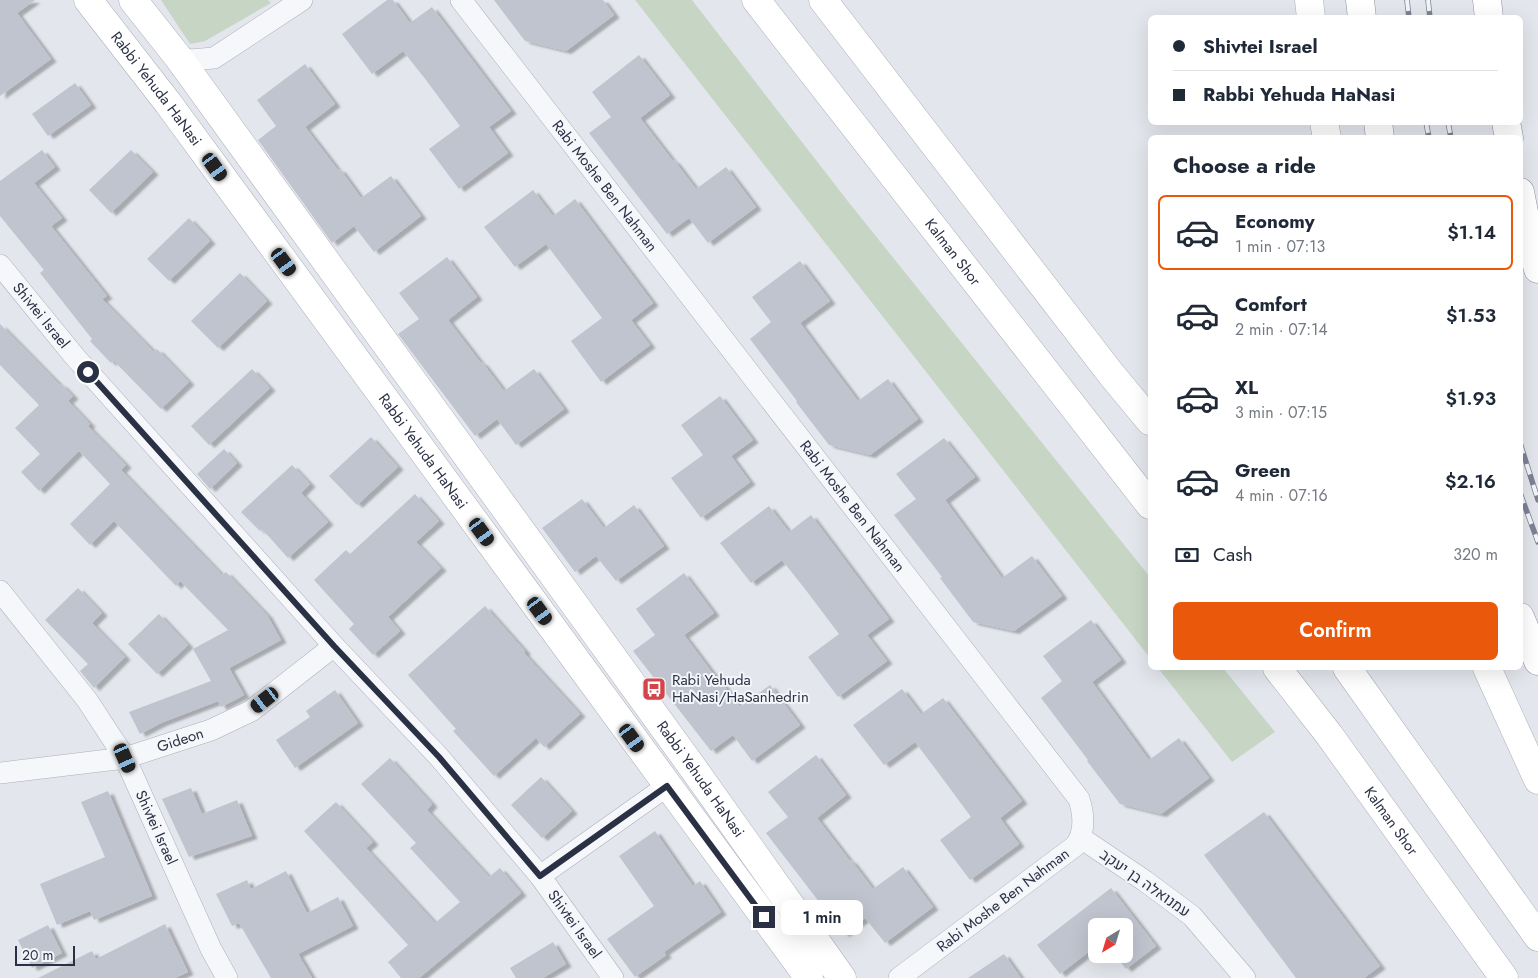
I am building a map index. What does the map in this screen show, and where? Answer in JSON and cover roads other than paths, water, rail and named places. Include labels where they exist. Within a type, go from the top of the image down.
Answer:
[{"type":"main road","name":"Rabbi Yehuda HaNasi","points":[[88,0],[168,103],[809,978]]},
{"type":"main road","name":"Rabbi Yehuda HaNasi","points":[[134,0],[178,57],[842,978]]},
{"type":"main road","name":"Kalman Shor","points":[[756,0],[1148,501]]},
{"type":"main road","points":[[823,0],[1111,374],[1148,419]]},
{"type":"main road","points":[[1309,0],[1311,15]]},
{"type":"main road","points":[[1360,0],[1362,15]]},
{"type":"main road","points":[[1487,0],[1489,15]]},
{"type":"main road","points":[[1523,207],[1538,269]]},
{"type":"main road","points":[[1523,624],[1538,661]]},
{"type":"main road","name":"Kalman Shor","points":[[1279,670],[1330,736],[1504,978]]},
{"type":"main road","points":[[1347,670],[1538,937]]},
{"type":"main road","points":[[1489,670],[1538,780]]},
{"type":"street","points":[[178,57],[190,60],[214,58],[302,0]]},
{"type":"street","name":"Rabi Moshe Ben Nahman","points":[[461,0],[1079,799],[1084,813],[1081,838],[1075,846],[899,978]]},
{"type":"street","name":"Shivtei Israel","points":[[0,265],[75,357],[334,646],[439,757],[540,876],[613,978]]},
{"type":"street","name":"Shivtei Israel","points":[[0,590],[87,700],[125,758],[227,978]]},
{"type":"street","name":"Gideon","points":[[0,773],[125,758],[211,730],[252,710],[334,646]]},
{"type":"street","points":[[540,876],[667,786]]},
{"type":"street","name":"עמנואלה בן יעקב","points":[[1081,838],[1145,881],[1192,916],[1245,978]]},
{"type":"railway","points":[[1407,0],[1409,15]]},
{"type":"railway","points":[[1428,0],[1430,15]]},
{"type":"railway","points":[[1427,125],[1428,135]]},
{"type":"railway","points":[[1449,125],[1450,135]]},
{"type":"railway","points":[[1523,452],[1538,500]]},
{"type":"railway","points":[[1523,501],[1538,542]]},
{"type":"place","name":"Rabi Yehuda HaNasi/HaSanhedrin","points":[[654,689]]}]
